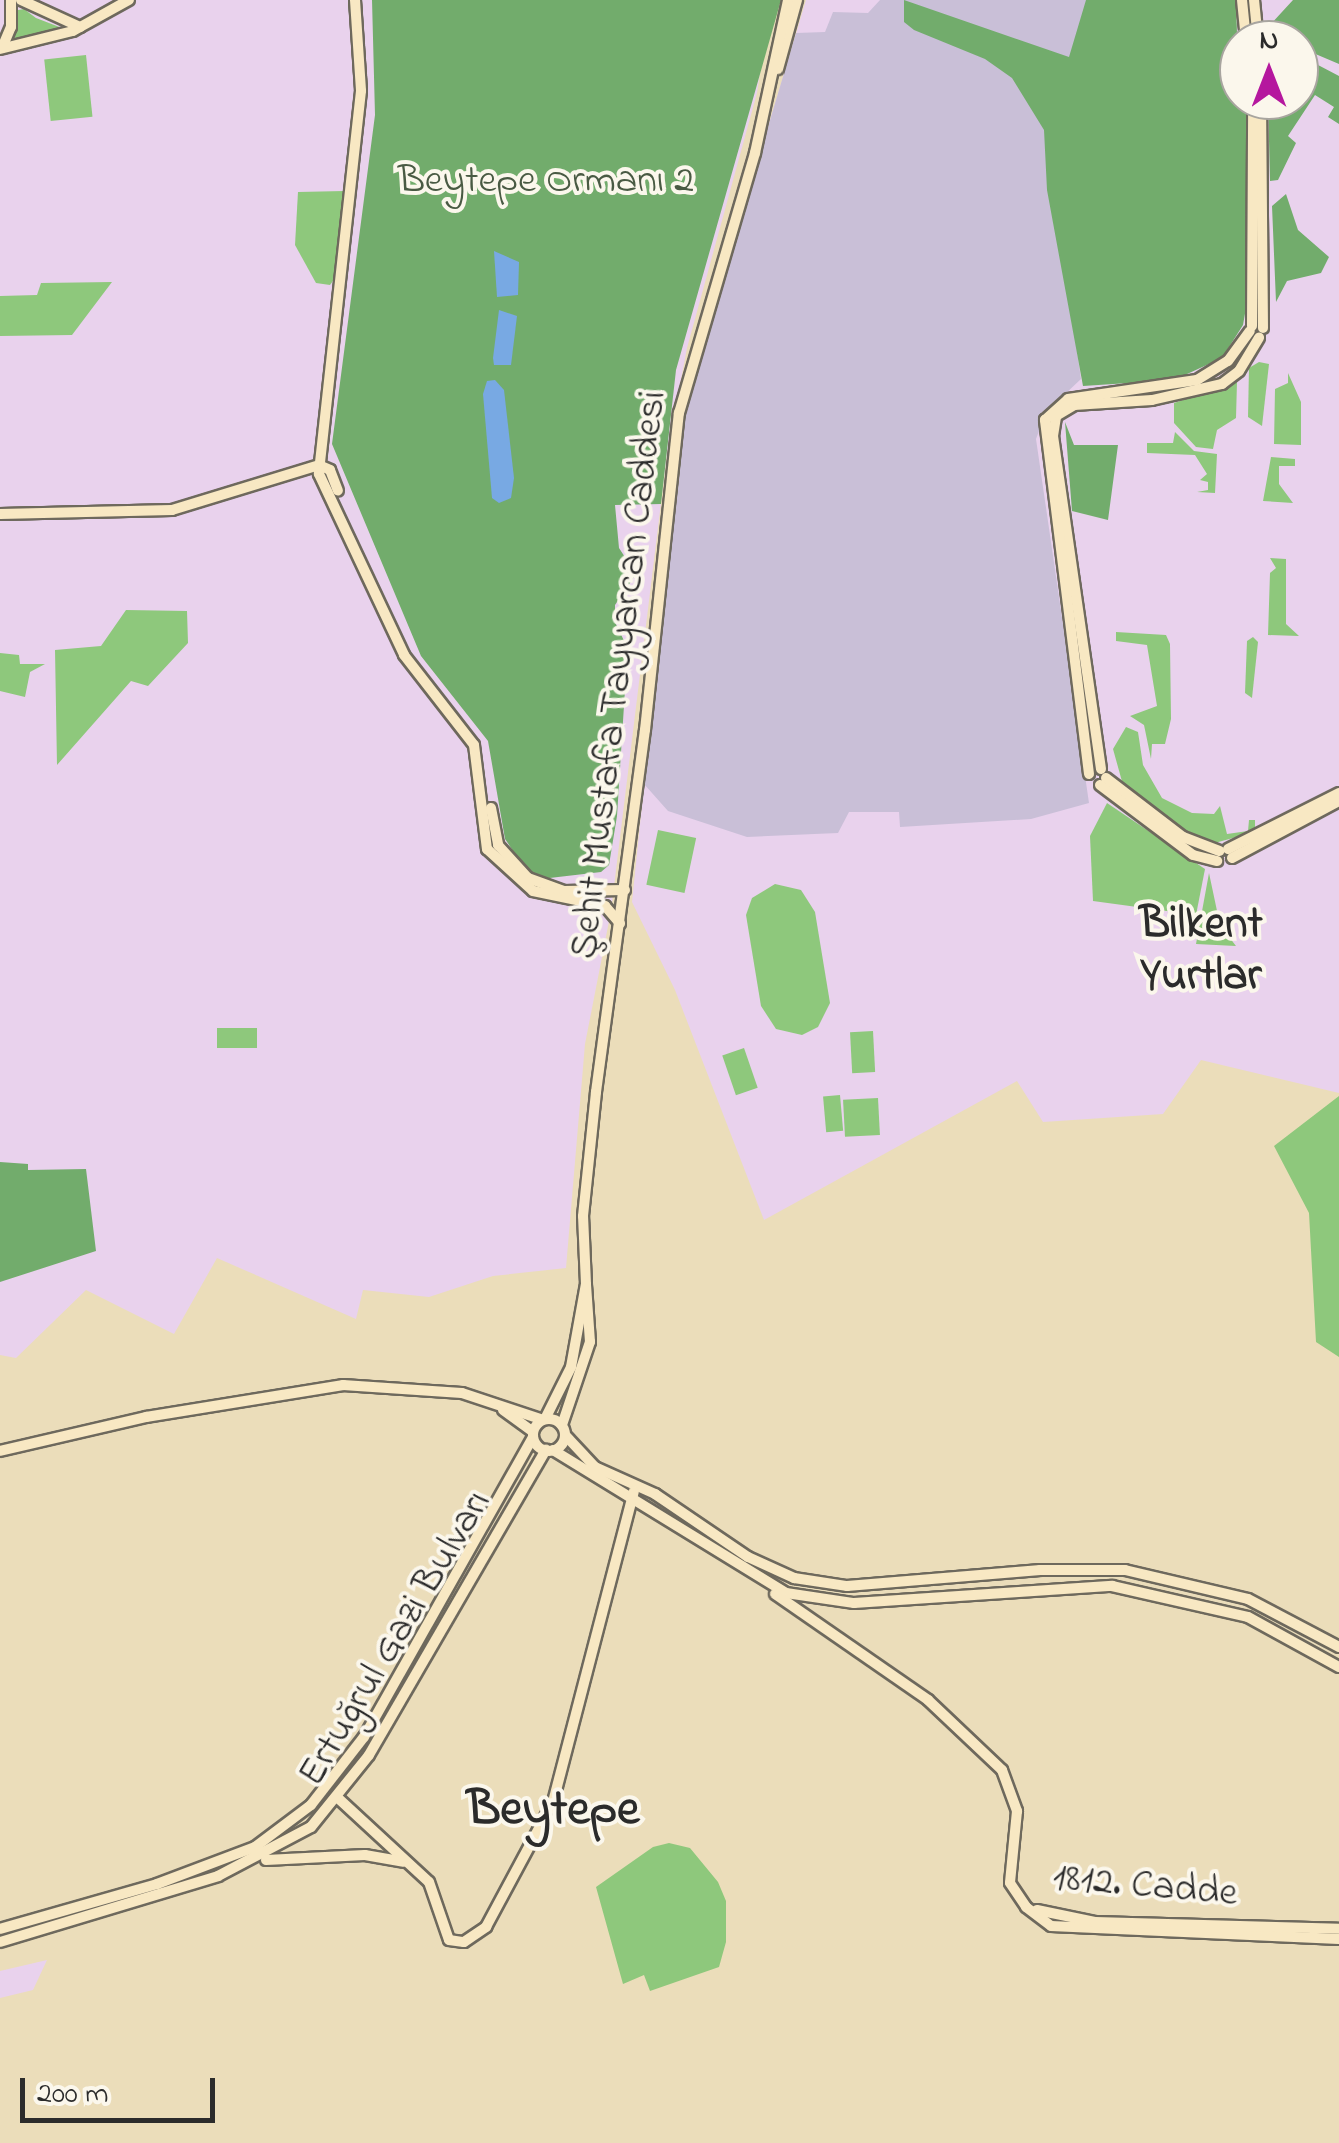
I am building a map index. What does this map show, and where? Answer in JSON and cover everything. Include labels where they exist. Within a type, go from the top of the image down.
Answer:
[{"type":"street","points":[[0,49],[11,27],[11,0]]},
{"type":"street","points":[[21,0],[81,27]]},
{"type":"street","points":[[0,49],[81,27],[129,0]]},
{"type":"street","points":[[356,0],[361,91],[319,466],[399,646],[474,746],[487,848],[532,892],[605,906],[620,923]]},
{"type":"street","name":"Şehit Mustafa Tayyarcan Caddesi","points":[[544,1420],[571,1366],[586,1284],[583,1216],[681,404],[791,8]]},
{"type":"street","points":[[1255,120],[1260,185]]},
{"type":"street","points":[[1261,120],[1256,331],[1239,372],[1222,384],[1152,400],[1074,405],[1056,416],[1053,436],[1099,777],[1193,855],[1224,855],[1339,801]]},
{"type":"street","points":[[0,514],[172,510],[284,481],[319,466],[330,470],[406,648],[476,736],[498,845],[539,884],[624,895]]},
{"type":"street","points":[[1224,855],[1339,794]]},
{"type":"street","points":[[605,906],[624,895]]},
{"type":"street","name":"Şehit Mustafa Tayyarcan Caddesi","points":[[564,1430],[590,1342],[592,1302],[586,1284]]},
{"type":"street","points":[[0,1450],[146,1417],[343,1385],[490,1402],[564,1430],[595,1467],[775,1572],[847,1586],[1040,1570],[1126,1570],[1248,1600],[1339,1647]]},
{"type":"street","points":[[490,1402],[549,1450],[634,1491],[928,1700],[1002,1770],[1017,1811],[1010,1883],[1026,1906]]},
{"type":"street","name":"Ertuğrul Gazi Bulvarı","points":[[0,1929],[157,1884],[255,1848],[312,1805],[344,1768],[544,1420]]},
{"type":"street","name":"Ertuğrul Gazi Bulvarı","points":[[0,1942],[259,1860],[312,1827],[339,1799],[564,1430]]},
{"type":"street","points":[[339,1799],[436,1893],[449,1940],[464,1942],[486,1927],[553,1802],[634,1491]]},
{"type":"street","points":[[770,1584],[775,1572]]},
{"type":"street","points":[[770,1584],[816,1601],[854,1602],[1074,1584],[1142,1590],[1248,1617],[1339,1667]]},
{"type":"street","points":[[255,1848],[259,1860],[365,1855],[408,1864]]},
{"type":"street","name":"1812. Cadde","points":[[1026,1906],[1084,1921],[1339,1929]]},
{"type":"street","name":"1812. Cadde","points":[[1026,1906],[1051,1926],[1072,1930],[1339,1938]]},
{"type":"shaded area","points":[[0,0],[771,0],[757,93],[687,348],[667,454],[611,911],[585,1044],[566,1268],[493,1276],[429,1297],[363,1290],[356,1319],[217,1258],[174,1334],[86,1290],[16,1358],[0,1355]]},
{"type":"shaded area","points":[[806,0],[1339,0],[1339,1093],[1201,1060],[1163,1114],[1043,1122],[1017,1081],[764,1220],[675,990],[632,902],[682,416]]},
{"type":"shaded area","points":[[880,0],[1097,0],[1060,232],[1081,379],[1046,412],[1036,439],[1089,803],[1031,819],[900,827],[899,812],[849,812],[838,833],[747,837],[668,811],[644,784],[682,416],[796,33],[825,32],[833,12],[868,13]]},
{"type":"shaded area","points":[[47,1960],[33,1990],[0,1998],[0,1971]]},
{"type":"green space","name":"Beytepe Ormanı 2","points":[[372,0],[781,0],[676,370],[661,504],[615,505],[619,548],[636,574],[615,605],[615,622],[627,647],[626,674],[617,816],[609,865],[601,872],[541,879],[524,867],[505,839],[488,741],[421,656],[332,444],[375,115]]},
{"type":"green space","points":[[904,0],[1069,57],[1086,0],[1236,0],[1237,20],[1219,20],[1219,120],[1248,120],[1251,280],[1243,325],[1222,358],[1174,380],[1083,386],[1047,190],[1044,130],[1012,78],[985,59],[914,30],[904,22]]},
{"type":"green space","points":[[1293,0],[1339,0],[1339,64],[1319,56],[1319,20],[1275,20]]},
{"type":"green space","points":[[24,9],[62,28],[11,40],[18,10]]},
{"type":"green space","points":[[86,55],[92,117],[51,121],[44,59]]},
{"type":"green space","points":[[1319,66],[1339,76],[1339,124],[1328,117],[1334,107],[1319,98]]},
{"type":"green space","points":[[1268,120],[1299,120],[1288,136],[1296,143],[1278,180],[1270,181]]},
{"type":"green space","points":[[344,191],[335,278],[330,285],[316,283],[295,245],[298,192]]},
{"type":"green space","points":[[1286,194],[1298,230],[1329,257],[1321,273],[1287,281],[1276,302],[1272,206]]},
{"type":"green space","points":[[112,282],[72,335],[0,336],[0,296],[37,295],[41,283]]},
{"type":"green space","points":[[1259,362],[1269,364],[1262,426],[1248,417],[1249,368]]},
{"type":"green space","points":[[1288,373],[1301,402],[1301,445],[1274,444],[1275,389],[1288,383]]},
{"type":"green space","points":[[1237,382],[1236,418],[1217,430],[1213,449],[1196,447],[1174,423],[1174,403]]},
{"type":"green space","points":[[1065,422],[1074,445],[1118,445],[1108,520],[1072,511]]},
{"type":"green space","points":[[1175,432],[1194,451],[1217,454],[1215,493],[1197,492],[1208,490],[1208,482],[1200,480],[1207,474],[1195,455],[1147,453],[1147,443],[1173,443]]},
{"type":"green space","points":[[1271,457],[1295,459],[1295,466],[1279,466],[1279,484],[1293,503],[1263,501]]},
{"type":"green space","points":[[1270,558],[1286,559],[1286,624],[1299,636],[1268,635],[1270,573],[1276,568]]},
{"type":"green space","points":[[126,610],[187,611],[188,643],[148,686],[131,681],[57,765],[55,650],[101,646]]},
{"type":"green space","points":[[1116,632],[1166,635],[1170,644],[1171,719],[1165,744],[1152,744],[1151,759],[1144,725],[1130,716],[1157,706],[1147,645],[1116,641]]},
{"type":"green space","points":[[1253,637],[1258,642],[1252,698],[1245,693],[1247,641]]},
{"type":"green space","points":[[0,653],[19,655],[20,664],[45,664],[30,672],[25,697],[0,691]]},
{"type":"green space","points":[[1126,727],[1138,732],[1143,765],[1162,798],[1192,813],[1214,814],[1220,806],[1227,834],[1248,831],[1249,820],[1255,820],[1255,832],[1211,844],[1186,833],[1123,785],[1113,749]]},
{"type":"green space","points":[[1107,803],[1205,869],[1196,915],[1093,901],[1090,836]]},
{"type":"green space","points":[[658,830],[696,838],[685,893],[646,885]]},
{"type":"green space","points":[[1209,873],[1220,925],[1236,946],[1196,944]]},
{"type":"green space","points":[[775,884],[801,890],[815,912],[830,1003],[818,1027],[802,1035],[776,1029],[761,1006],[746,915],[752,898]]},
{"type":"green space","points":[[217,1028],[257,1028],[257,1048],[217,1048]]},
{"type":"green space","points":[[873,1031],[875,1072],[852,1073],[850,1032]]},
{"type":"green space","points":[[744,1048],[758,1088],[736,1095],[722,1055]]},
{"type":"green space","points":[[840,1095],[843,1131],[826,1132],[823,1096]]},
{"type":"green space","points":[[1339,1096],[1339,1357],[1316,1342],[1309,1213],[1274,1146]]},
{"type":"green space","points":[[878,1098],[880,1135],[845,1137],[843,1100]]},
{"type":"green space","points":[[0,1162],[28,1164],[28,1170],[86,1169],[96,1251],[0,1282]]},
{"type":"green space","points":[[669,1843],[690,1848],[718,1882],[726,1901],[726,1942],[719,1967],[650,1991],[644,1975],[623,1984],[596,1887],[653,1847]]},
{"type":"water","points":[[494,251],[519,262],[518,295],[497,297]]},
{"type":"water","points":[[499,310],[517,316],[511,365],[494,365]]},
{"type":"water","points":[[495,380],[504,390],[514,478],[511,498],[499,503],[492,498],[483,394],[487,381]]},
{"type":"district","name":"Bilkent Yurtlar","points":[[1201,952]]},
{"type":"district","name":"Beytepe","points":[[553,1811]]}]
